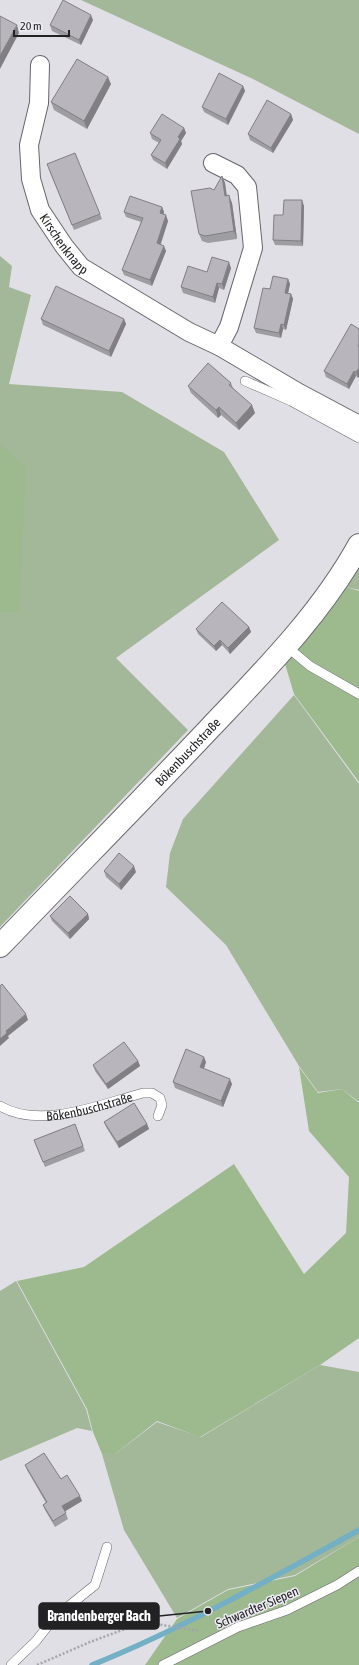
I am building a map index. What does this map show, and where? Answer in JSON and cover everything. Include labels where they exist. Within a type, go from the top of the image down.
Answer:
[{"type":"main road","name":"Bökenbuschstraße","points":[[0,946],[119,824],[270,665],[333,587],[359,545]]},
{"type":"street","name":"Kirschenknapp","points":[[40,65],[39,103],[29,145],[31,179],[40,210],[64,246],[81,267],[189,332],[219,346],[299,393],[359,425]]},
{"type":"street","points":[[213,163],[237,175],[247,187],[253,248],[229,327],[219,346]]},
{"type":"lane","points":[[245,381],[291,401],[359,438]]},
{"type":"lane","points":[[286,646],[310,666],[359,694]]},
{"type":"lane","name":"Bökenbuschstraße","points":[[0,1106],[11,1113],[31,1115],[69,1114],[143,1092],[152,1093],[160,1098],[162,1105],[158,1116]]},
{"type":"lane","points":[[11,1665],[36,1641],[54,1618],[96,1586],[107,1547]]},
{"type":"lane","name":"Schwardter Siepen","points":[[163,1665],[238,1627],[287,1610],[337,1585],[359,1571]]},
{"type":"path","points":[[37,1665],[90,1642],[144,1622],[222,1635]]},
{"type":"green space","points":[[81,0],[359,0],[359,134],[253,79]]},
{"type":"green space","points":[[0,256],[12,266],[9,287],[31,295],[9,384],[122,392],[224,452],[279,540],[116,658],[188,730],[0,927]]},
{"type":"green space","points":[[0,442],[1,445],[26,468],[19,612],[0,612]]},
{"type":"green space","points":[[359,565],[359,590],[346,587]]},
{"type":"green space","points":[[346,587],[359,591],[359,782],[294,694],[285,664]]},
{"type":"green space","points":[[294,695],[359,784],[359,1102],[342,1089],[318,1092],[299,1066],[226,945],[166,887],[170,853],[183,819]]},
{"type":"green space","points":[[299,1067],[318,1093],[342,1089],[359,1103],[359,1338],[320,1365],[200,1437],[157,1421],[115,1454],[102,1454],[93,1432],[87,1409],[17,1281],[84,1267],[234,1164],[304,1274],[346,1233],[349,1177],[309,1131]]},
{"type":"green space","points":[[16,1281],[86,1409],[92,1431],[77,1428],[0,1461],[0,1291]]},
{"type":"green space","points":[[320,1365],[359,1372],[359,1537],[295,1575],[228,1589],[177,1618],[124,1530],[102,1454],[115,1454],[157,1422],[201,1437]]},
{"type":"green space","points":[[359,1537],[359,1665],[145,1665],[177,1619],[228,1590],[295,1576]]},
{"type":"building","points":[[63,0],[91,15],[79,40],[50,25]]},
{"type":"building","points":[[0,16],[17,25],[0,56]]},
{"type":"building","points":[[77,59],[108,77],[84,121],[51,102]]},
{"type":"building","points":[[219,73],[243,86],[226,119],[202,107]]},
{"type":"building","points":[[267,100],[291,114],[271,148],[248,134]]},
{"type":"building","points":[[162,114],[184,128],[178,137],[180,139],[165,163],[151,155],[161,140],[150,133]]},
{"type":"building","points":[[75,153],[100,214],[72,225],[47,164]]},
{"type":"building","points":[[222,176],[225,196],[229,195],[234,231],[205,236],[199,234],[191,191],[210,188],[214,190]]},
{"type":"building","points":[[130,196],[162,207],[160,213],[166,215],[157,243],[164,246],[150,280],[122,270],[143,218],[124,212]]},
{"type":"building","points":[[284,200],[302,200],[301,241],[273,240],[274,215],[283,215]]},
{"type":"building","points":[[212,257],[229,262],[222,284],[217,283],[213,297],[181,287],[188,266],[207,272]]},
{"type":"building","points":[[273,276],[288,279],[285,293],[291,294],[284,325],[281,324],[279,333],[254,328],[263,288],[270,289]]},
{"type":"building","points":[[56,286],[124,319],[109,351],[41,319]]},
{"type":"building","points":[[351,324],[359,329],[359,368],[356,372],[354,371],[347,384],[324,371]]},
{"type":"building","points":[[208,363],[231,383],[229,385],[252,405],[236,423],[219,407],[216,410],[188,386]]},
{"type":"building","points":[[222,602],[249,627],[228,648],[220,640],[214,646],[196,629]]},
{"type":"building","points":[[119,853],[134,866],[119,884],[104,871]]},
{"type":"building","points":[[70,896],[88,914],[68,933],[50,916]]},
{"type":"building","points":[[2,984],[26,1014],[6,1031],[7,1033],[0,1039],[0,986]]},
{"type":"building","points":[[124,1042],[138,1061],[106,1084],[93,1065]]},
{"type":"building","points":[[186,1049],[204,1057],[200,1067],[230,1079],[221,1101],[173,1082]]},
{"type":"building","points":[[134,1103],[147,1124],[117,1142],[104,1122]]},
{"type":"building","points":[[75,1124],[83,1146],[43,1162],[34,1140]]},
{"type":"building","points":[[44,1453],[61,1479],[67,1475],[80,1496],[62,1506],[66,1513],[53,1521],[43,1505],[47,1502],[25,1465]]},
{"type":"waterway","points":[[92,1665],[126,1651],[194,1619],[359,1530]]},
{"type":"place","name":"Brandenberger Bach","points":[[208,1611]]}]
